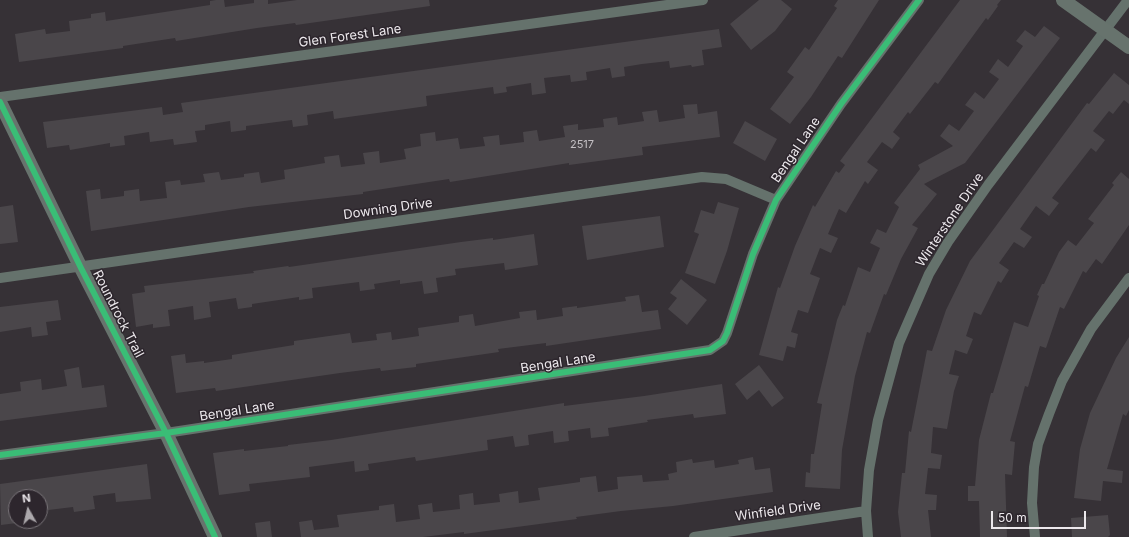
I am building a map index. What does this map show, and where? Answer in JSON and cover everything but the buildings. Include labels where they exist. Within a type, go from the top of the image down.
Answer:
[{"type":"street","name":"Glen Forest Lane","points":[[0,97],[667,2],[703,0]]},
{"type":"street","name":"Bengal Lane","points":[[0,455],[166,433],[710,350],[723,341],[727,333],[753,254],[776,200],[832,117],[919,0]]},
{"type":"street","points":[[1063,0],[1106,29],[1129,47]]},
{"type":"street","name":"Winterstone Drive","points":[[868,537],[866,511],[869,470],[886,383],[899,343],[929,274],[948,242],[988,185],[1128,0]]},
{"type":"street","name":"Roundrock Trail","points":[[0,102],[81,268],[166,433],[215,537]]},
{"type":"street","name":"Downing Drive","points":[[0,278],[81,268],[702,177],[726,179],[776,200]]},
{"type":"street","points":[[1035,537],[1032,503],[1034,467],[1038,444],[1062,380],[1091,329],[1129,278]]},
{"type":"street","name":"Winfield Drive","points":[[694,537],[866,511]]},
{"type":"cycle path","points":[[0,455],[166,433],[710,350],[723,341],[727,333],[753,254],[776,200],[841,104],[919,0]]},
{"type":"cycle path","points":[[0,102],[81,268],[166,433],[215,537]]}]
